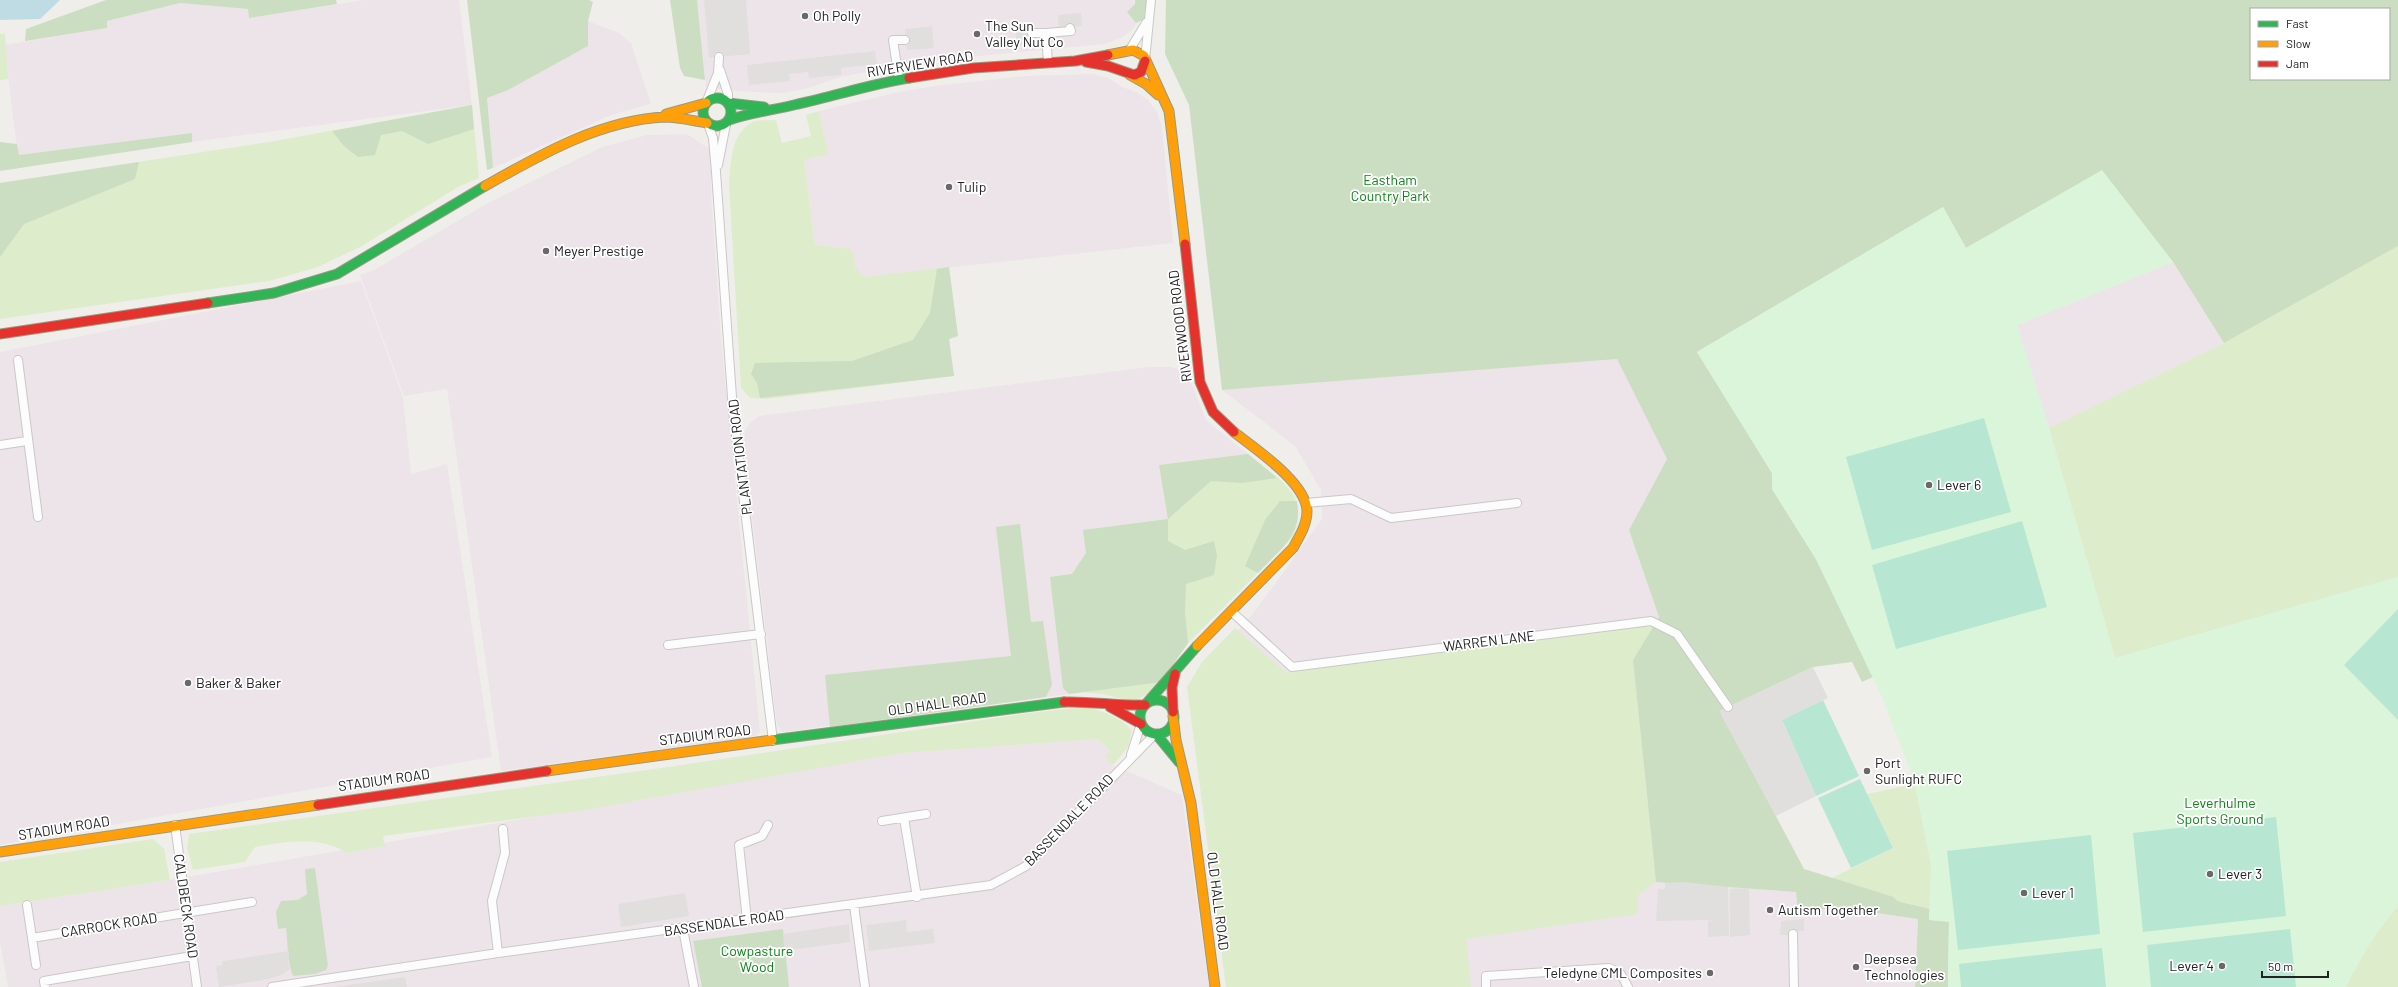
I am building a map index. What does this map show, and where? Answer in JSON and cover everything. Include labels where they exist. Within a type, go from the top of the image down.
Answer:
[{"type":"street","points":[[1149,17],[1129,51],[1123,56],[1121,64],[1128,74],[1141,72],[1145,60],[1151,0]]},
{"type":"street","points":[[1032,34],[1071,31],[1070,28]]},
{"type":"street","points":[[1046,33],[1048,63]]},
{"type":"street","points":[[899,79],[893,40],[905,40]]},
{"type":"street","points":[[1129,51],[1141,53],[1145,60]]},
{"type":"street","name":"RIVERVIEW ROAD","points":[[728,122],[745,114],[772,108],[796,105],[899,79],[973,68],[1075,61],[1129,51]]},
{"type":"street","points":[[707,123],[703,111],[714,87],[719,67],[719,58]]},
{"type":"street","name":"RIVERWOOD ROAD","points":[[1145,60],[1166,104],[1172,123],[1199,378],[1204,396],[1213,411],[1223,422],[1289,478],[1306,503]]},
{"type":"street","name":"RIVERVIEW ROAD","points":[[1075,61],[1108,66],[1128,74]]},
{"type":"street","points":[[654,117],[688,118],[717,127],[728,122],[732,111],[728,103],[728,94],[719,67]]},
{"type":"street","name":"RIVERWOOD ROAD","points":[[1128,74],[1146,84],[1166,104]]},
{"type":"street","points":[[0,334],[245,298],[300,286],[354,266],[487,184],[565,145],[603,129],[706,103],[715,98],[728,103]]},
{"type":"street","name":"RIVERVIEW ROAD","points":[[728,103],[738,102],[772,108]]},
{"type":"street","name":"PLANTATION ROAD","points":[[716,172],[728,122]]},
{"type":"street","name":"PLANTATION ROAD","points":[[707,123],[713,138],[733,411],[773,741]]},
{"type":"street","points":[[18,360],[27,441],[38,517]]},
{"type":"street","points":[[0,445],[27,441]]},
{"type":"street","points":[[1177,670],[1172,687],[1173,721],[1167,730],[1156,734],[1147,731],[1141,724],[1140,714],[1146,704],[1177,670],[1189,654],[1293,548],[1304,528],[1307,516],[1306,503],[1351,499],[1391,518],[1516,503]]},
{"type":"street","name":"WARREN LANE","points":[[1231,611],[1292,667],[1651,621],[1677,634],[1728,707]]},
{"type":"street","points":[[668,645],[761,634]]},
{"type":"street","name":"OLD HALL ROAD","points":[[773,741],[1058,702],[1088,701],[1130,706],[1146,704]]},
{"type":"street","points":[[1146,704],[1151,701],[1162,701],[1171,709],[1173,715]]},
{"type":"street","name":"OLD HALL ROAD","points":[[1104,704],[1141,724]]},
{"type":"street","name":"OLD HALL ROAD","points":[[1173,715],[1193,818],[1215,987]]},
{"type":"street","name":"BASSENDALE ROAD","points":[[1128,759],[1138,738],[1141,724]]},
{"type":"street","name":"OLD HALL ROAD","points":[[1156,734],[1172,752],[1184,772]]},
{"type":"street","name":"BASSENDALE ROAD","points":[[272,987],[498,953],[917,897],[991,885],[1026,866],[1128,759],[1156,734]]},
{"type":"street","name":"STADIUM ROAD","points":[[0,852],[586,765],[773,741]]},
{"type":"street","points":[[882,821],[926,814]]},
{"type":"street","points":[[904,818],[917,897]]},
{"type":"street","name":"CALDBECK ROAD","points":[[174,825],[197,987]]},
{"type":"street","points":[[747,920],[739,845],[762,836],[768,825]]},
{"type":"street","points":[[498,953],[492,901],[506,853],[503,829]]},
{"type":"street","name":"CARROCK ROAD","points":[[32,938],[252,902]]},
{"type":"street","points":[[27,905],[36,965]]},
{"type":"street","points":[[854,905],[865,987]]},
{"type":"street","points":[[683,929],[694,987]]},
{"type":"street","points":[[1793,934],[1794,987]]},
{"type":"street","points":[[45,987],[44,981],[192,956]]},
{"type":"street","points":[[1486,987],[1486,976],[1609,968],[1620,973],[1628,987]]},
{"type":"shaded area","points":[[364,0],[459,0],[472,105],[192,142],[192,133],[18,156],[4,45],[107,28],[107,21],[180,3],[248,9],[249,18]]},
{"type":"shaded area","points":[[697,0],[1134,0],[1135,5],[1127,12],[1136,23],[1134,28],[1121,38],[1105,44],[924,61],[841,77],[805,89],[783,93],[752,92],[706,88]]},
{"type":"shaded area","points":[[704,0],[746,0],[750,54],[709,58]]},
{"type":"shaded area","points":[[1081,13],[1082,26],[1059,28],[1058,15]]},
{"type":"shaded area","points":[[588,21],[619,33],[631,43],[651,104],[611,115],[493,168],[489,141],[486,98],[588,46]]},
{"type":"shaded area","points":[[1031,23],[1032,44],[1017,45],[1015,24]]},
{"type":"shaded area","points":[[932,26],[934,48],[907,50],[905,29]]},
{"type":"shaded area","points":[[875,51],[877,64],[841,68],[841,75],[809,78],[808,72],[789,74],[790,81],[749,85],[747,65]]},
{"type":"shaded area","points":[[1093,74],[1109,78],[1122,87],[1136,92],[1148,100],[1157,112],[1162,127],[1173,243],[864,277],[855,267],[854,253],[850,249],[815,245],[804,160],[828,154],[819,111],[894,93],[934,86],[1026,76]]},
{"type":"shaded area","points":[[687,134],[711,150],[711,194],[721,339],[760,732],[755,736],[501,771],[447,389],[404,396],[360,275],[374,270],[488,203],[602,147],[647,135]]},
{"type":"shaded area","points":[[2173,262],[2224,343],[2049,428],[2017,325]]},
{"type":"shaded area","points":[[361,281],[403,397],[411,474],[447,464],[492,757],[0,845],[0,352]]},
{"type":"shaded area","points":[[1617,359],[1667,459],[1629,530],[1659,617],[1633,660],[1655,882],[1796,892],[1798,914],[1835,907],[1918,919],[1915,987],[1230,987],[1193,680],[1255,611],[1322,519],[1321,490],[1295,446],[1222,390]]},
{"type":"shaded area","points":[[1149,367],[1171,367],[1179,369],[1193,387],[1206,420],[1248,454],[1159,465],[1168,519],[1084,530],[1086,553],[1072,574],[1050,577],[1063,688],[1069,694],[782,732],[778,727],[776,718],[744,450],[744,437],[746,429],[751,422],[759,416]]},
{"type":"shaded area","points":[[1813,667],[1828,698],[1782,720],[1816,796],[1776,816],[1719,711]]},
{"type":"shaded area","points":[[1098,739],[1111,751],[1113,765],[1182,795],[1209,987],[8,987],[0,942],[0,906],[170,880],[903,753]]},
{"type":"shaded area","points":[[1684,882],[1728,887],[1729,936],[1708,937],[1708,921],[1713,920],[1656,921],[1658,889],[1665,889],[1665,883]]},
{"type":"shaded area","points":[[1749,888],[1750,935],[1730,937],[1730,889]]},
{"type":"shaded area","points":[[685,893],[689,916],[621,927],[618,904]]},
{"type":"shaded area","points":[[1804,919],[1804,931],[1788,932],[1788,935],[1780,935],[1781,921]]},
{"type":"shaded area","points":[[906,920],[907,932],[933,929],[935,943],[869,951],[866,925]]},
{"type":"shaded area","points":[[849,924],[850,942],[784,951],[783,934]]},
{"type":"shaded area","points":[[289,951],[288,963],[290,969],[283,974],[269,979],[219,987],[216,966],[222,965],[223,961]]},
{"type":"shaded area","points":[[405,977],[407,987],[334,987]]},
{"type":"green space","points":[[106,0],[336,0],[337,4],[249,18],[248,9],[180,3],[107,21],[107,28],[25,41],[26,29]]},
{"type":"green space","points":[[467,0],[589,0],[593,2],[588,21],[588,46],[508,90],[487,98],[493,168],[487,170]]},
{"type":"green space","points":[[670,0],[697,0],[705,80],[684,76],[680,68]]},
{"type":"green space","points":[[1135,0],[1147,0],[1145,19],[1136,23],[1127,12],[1135,4]]},
{"type":"green space","name":"Eastham Country Park","points":[[1166,0],[2398,0],[2398,246],[2224,343],[2173,262],[2102,171],[1966,248],[1943,207],[1697,352],[1772,473],[1772,489],[1816,559],[1873,677],[1862,682],[1852,662],[1813,667],[1720,711],[1804,869],[1894,897],[1897,901],[1930,909],[1929,920],[1949,921],[1948,987],[1915,987],[1918,919],[1835,907],[1798,914],[1796,892],[1656,882],[1633,660],[1659,617],[1629,530],[1667,459],[1617,359],[1222,390],[1189,105],[1165,54]]},
{"type":"green space","points":[[0,34],[5,34],[8,79],[0,80]]},
{"type":"green space","points":[[472,105],[479,178],[458,187],[362,246],[318,267],[269,281],[0,319],[0,183],[275,141]]},
{"type":"green space","points":[[472,105],[474,129],[428,144],[402,131],[381,135],[375,155],[358,157],[344,146],[332,131]]},
{"type":"green space","points":[[819,111],[828,154],[804,160],[815,245],[850,249],[854,253],[855,267],[864,277],[949,267],[958,336],[949,339],[954,376],[767,399],[750,398],[741,388],[729,185],[731,159],[735,142],[744,128],[756,121],[776,120],[782,143],[811,136],[806,115]]},
{"type":"green space","points":[[192,133],[192,142],[0,171],[0,142],[17,144],[19,155]]},
{"type":"green space","points":[[139,162],[135,179],[24,224],[0,257],[0,183]]},
{"type":"green space","name":"Leverhulme Sports Ground","points":[[2102,170],[2173,262],[2017,325],[2049,428],[2115,658],[2398,577],[2398,906],[2369,945],[2346,987],[1948,987],[1949,922],[1929,920],[1931,865],[1915,784],[1882,697],[1816,559],[1772,489],[1772,473],[1697,352],[1943,207],[1966,248]]},
{"type":"green space","points":[[2398,246],[2398,577],[2115,658],[2049,428],[2224,343]]},
{"type":"green space","points":[[949,267],[958,336],[949,339],[954,376],[760,398],[757,383],[751,374],[755,363],[852,361],[913,340],[930,313],[937,269]]},
{"type":"green space","name":"Lever 6","points":[[1984,418],[2011,512],[1872,550],[1846,457]]},
{"type":"green space","points":[[1248,454],[1280,480],[1289,489],[1295,499],[1298,510],[1297,523],[1292,538],[1188,643],[1153,691],[1138,699],[1126,700],[1103,694],[1082,692],[1069,694],[1063,688],[1050,577],[1072,574],[1086,553],[1083,530],[1168,519],[1159,465]]},
{"type":"green space","points":[[1248,454],[1277,478],[1242,483],[1211,481],[1168,519],[1159,465]]},
{"type":"green space","points":[[1280,501],[1297,501],[1298,513],[1296,524],[1288,542],[1258,573],[1245,566],[1265,520]]},
{"type":"green space","points":[[1168,519],[1168,541],[1185,550],[1214,541],[1217,555],[1214,575],[1186,584],[1185,612],[1188,643],[1161,682],[1069,694],[1063,688],[1050,577],[1072,574],[1086,553],[1083,530]]},
{"type":"green space","points":[[2022,521],[2047,607],[1896,649],[1872,565]]},
{"type":"green space","points":[[1020,524],[1031,622],[1043,621],[1052,685],[1046,697],[830,727],[825,675],[1011,656],[996,527]]},
{"type":"green space","points":[[2398,609],[2398,720],[2344,665]]},
{"type":"green space","points":[[1655,623],[1633,660],[1656,882],[1638,895],[1638,914],[1466,939],[1471,987],[1226,987],[1187,687],[1202,662],[1235,628],[1287,673]]},
{"type":"green space","points":[[1823,700],[1859,776],[1816,796],[1782,720]]},
{"type":"green space","points":[[1085,707],[1104,712],[1122,721],[1132,730],[1128,747],[1113,765],[1105,757],[1111,751],[1098,739],[903,753],[578,811],[383,836],[385,846],[347,853],[336,847],[313,842],[302,841],[278,843],[255,847],[245,862],[193,870],[187,848],[189,834],[668,767],[1029,713]]},
{"type":"green space","points":[[1860,779],[1893,848],[1851,868],[1818,798]]},
{"type":"green space","points":[[1915,784],[1931,865],[1930,909],[1897,901],[1894,897],[1832,878],[1893,848],[1867,794]]},
{"type":"green space","name":"Lever 3","points":[[2276,817],[2286,916],[2143,932],[2133,833]]},
{"type":"green space","name":"Lever 1","points":[[2091,835],[2100,934],[1958,950],[1947,851]]},
{"type":"green space","points":[[153,839],[164,849],[170,880],[0,906],[0,862]]},
{"type":"green space","points":[[315,868],[328,966],[326,970],[315,974],[293,976],[289,958],[286,928],[278,929],[276,912],[281,901],[298,900],[307,894],[305,869]]},
{"type":"green space","points":[[2398,906],[2398,987],[2346,987],[2369,945]]},
{"type":"green space","name":"Cowpasture Wood","points":[[783,929],[789,987],[702,987],[693,941]]},
{"type":"green space","name":"Lever 4","points":[[2290,929],[2296,987],[2151,987],[2147,945]]},
{"type":"green space","points":[[2102,948],[2106,987],[1961,987],[1959,964]]},
{"type":"water","points":[[0,0],[60,0],[40,19],[0,20]]},
{"type":"traffic: fast","points":[[729,120],[881,83],[909,78]]},
{"type":"traffic: fast","points":[[717,98],[723,99],[727,102],[730,106],[731,112],[730,118],[727,122],[723,125],[717,126],[711,125],[707,122],[704,118],[703,112],[704,106],[707,102],[711,99],[717,98]]},
{"type":"traffic: fast","points":[[728,103],[764,107]]},
{"type":"traffic: fast","points":[[208,303],[274,293],[337,274],[485,186]]},
{"type":"traffic: fast","points":[[1146,704],[1197,646]]},
{"type":"traffic: fast","points":[[1157,700],[1169,705],[1174,717],[1169,729],[1157,734],[1145,729],[1140,717],[1145,705],[1157,700]]},
{"type":"traffic: fast","points":[[772,740],[1064,702]]},
{"type":"traffic: fast","points":[[1156,734],[1179,762]]},
{"type":"traffic: slow","points":[[1108,55],[1133,50],[1144,56],[1169,111],[1185,244]]},
{"type":"traffic: slow","points":[[1130,75],[1146,84],[1158,95]]},
{"type":"traffic: slow","points":[[666,114],[706,103]]},
{"type":"traffic: slow","points":[[485,186],[549,151],[594,132],[617,125],[665,117],[681,118],[707,123]]},
{"type":"traffic: slow","points":[[1197,646],[1293,548],[1302,531],[1307,516],[1304,500],[1298,489],[1289,478],[1278,467],[1234,432]]},
{"type":"traffic: slow","points":[[1173,716],[1176,740],[1191,803],[1215,987]]},
{"type":"traffic: slow","points":[[547,771],[772,740]]},
{"type":"traffic: slow","points":[[0,852],[318,805]]},
{"type":"traffic: jam","points":[[909,78],[973,68],[1075,61],[1108,55]]},
{"type":"traffic: jam","points":[[1086,62],[1108,66],[1134,75],[1141,72],[1145,61]]},
{"type":"traffic: jam","points":[[1185,244],[1200,382],[1213,412],[1234,432]]},
{"type":"traffic: jam","points":[[0,334],[208,303]]},
{"type":"traffic: jam","points":[[1173,712],[1172,687],[1175,674]]},
{"type":"traffic: jam","points":[[1064,702],[1145,705]]},
{"type":"traffic: jam","points":[[1110,707],[1141,724]]},
{"type":"traffic: jam","points":[[318,805],[547,771]]},
{"type":"place","name":"Oh Polly","points":[[805,16]]},
{"type":"place","name":"The Sun Valley Nut Co","points":[[977,34]]},
{"type":"place","name":"Tulip","points":[[949,187]]},
{"type":"place","name":"Meyer Prestige","points":[[546,251]]},
{"type":"place","name":"Lever 6","points":[[1929,485]]},
{"type":"place","name":"Baker & Baker","points":[[188,683]]},
{"type":"place","name":"Port Sunlight RUFC","points":[[1867,771]]},
{"type":"place","name":"Lever 3","points":[[2210,874]]},
{"type":"place","name":"Lever 1","points":[[2024,893]]},
{"type":"place","name":"Autism Together","points":[[1770,910]]},
{"type":"place","name":"Lever 4","points":[[2222,966]]},
{"type":"place","name":"Deepsea Technologies","points":[[1856,967]]},
{"type":"place","name":"Teledyne CML Composites","points":[[1710,973]]}]
